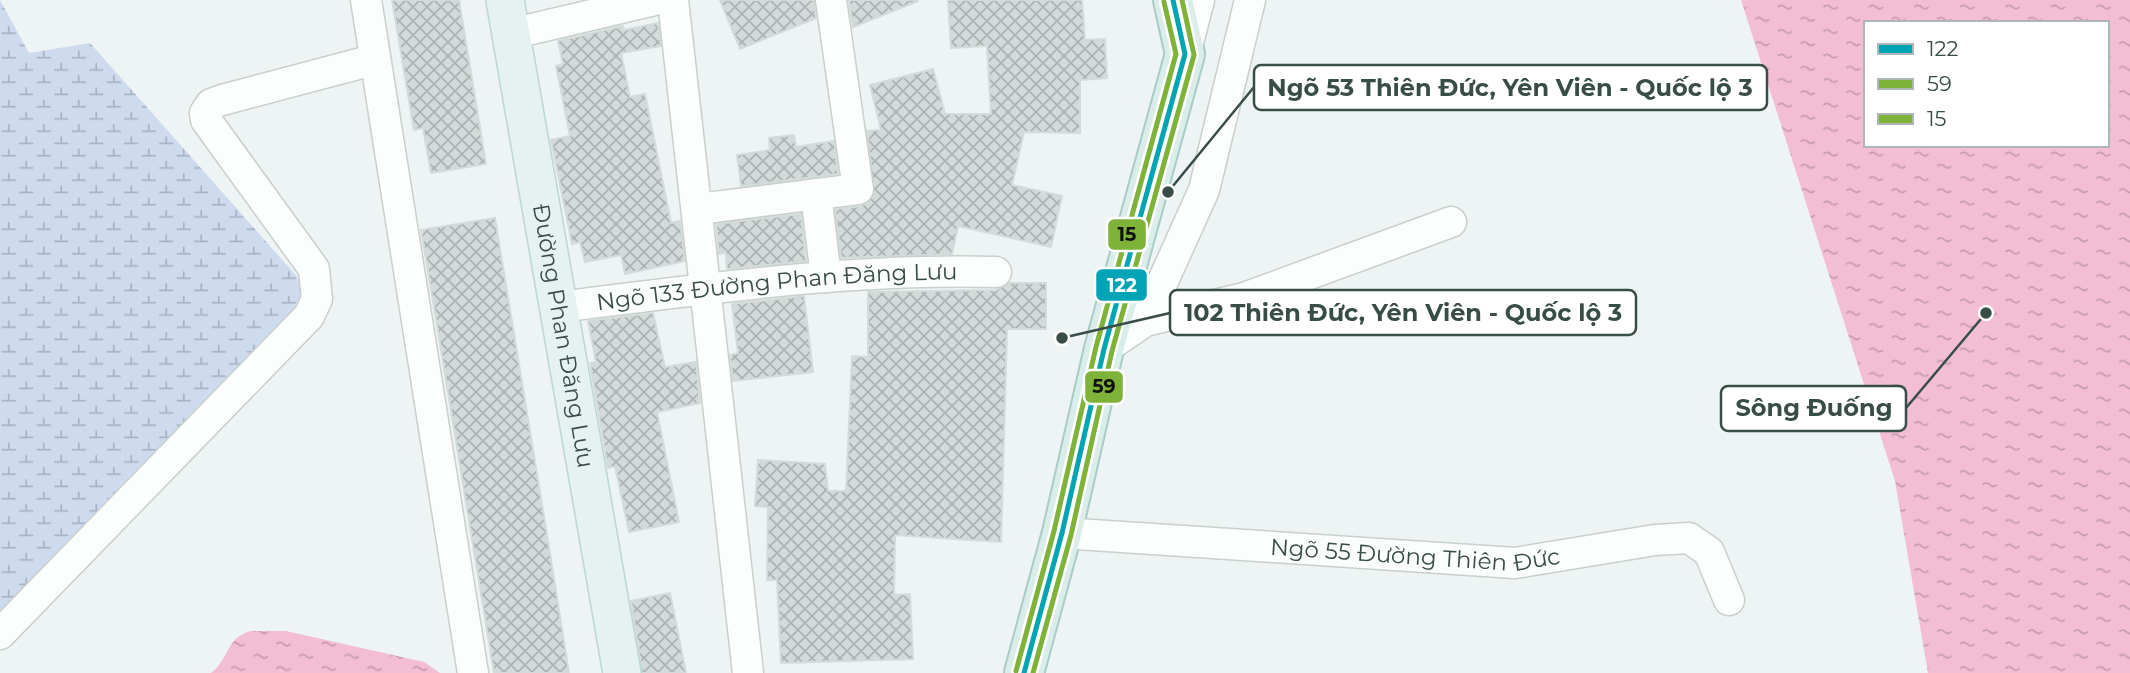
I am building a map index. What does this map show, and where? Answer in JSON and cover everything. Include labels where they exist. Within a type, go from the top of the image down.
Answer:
[{"type":"highway","points":[[1024,673],[1062,533],[1104,349],[1185,54],[1173,0]]},
{"type":"main road","name":"Đường Phan Đăng Lưu","points":[[508,17],[622,673]]},
{"type":"street","points":[[366,0],[373,60],[473,673]]},
{"type":"street","points":[[508,17],[655,0]]},
{"type":"street","points":[[673,0],[748,673]]},
{"type":"street","points":[[698,209],[858,189],[831,0]]},
{"type":"street","points":[[1185,54],[1199,0]]},
{"type":"street","points":[[1145,321],[1204,190],[1250,0]]},
{"type":"street","points":[[0,634],[309,316],[317,299],[314,269],[206,120],[205,113],[211,104],[222,100],[373,60]]},
{"type":"street","points":[[816,194],[825,277]]},
{"type":"street","points":[[1104,349],[1145,321],[1244,298],[1451,222]]},
{"type":"street","name":"Ngõ 133 Đường Phan Đăng Lưu","points":[[558,307],[706,288],[825,277],[936,271],[996,272]]},
{"type":"street","name":"Ngõ 55 Đường Thiên Đức","points":[[1062,533],[1515,563],[1655,540],[1689,538],[1709,552],[1729,600]]},
{"type":"green space","points":[[0,0],[29,53],[90,43],[317,299],[0,650]]},
{"type":"water","points":[[1741,0],[2130,0],[2130,673],[1928,673],[1895,481]]},
{"type":"water","points":[[251,631],[286,631],[424,662],[440,673],[211,673],[232,643]]},
{"type":"building","points":[[392,0],[459,0],[486,164],[431,173],[423,128],[414,130]]},
{"type":"building","points":[[720,0],[814,0],[816,18],[740,49]]},
{"type":"building","points":[[849,0],[918,0],[918,1],[853,27]]},
{"type":"building","points":[[948,0],[1082,0],[1085,40],[1105,39],[1107,78],[1080,80],[1080,133],[1024,132],[1012,185],[1062,196],[1051,247],[958,226],[952,254],[841,258],[835,209],[861,206],[874,195],[867,131],[881,130],[870,85],[933,69],[945,114],[991,114],[987,46],[951,48]]},
{"type":"building","points":[[658,23],[661,46],[621,53],[630,97],[645,94],[671,223],[680,221],[685,261],[625,274],[621,255],[585,262],[580,242],[572,244],[551,140],[570,136],[556,66],[563,64],[558,41],[623,26],[624,30]]},
{"type":"building","points":[[794,135],[796,147],[834,141],[838,174],[741,186],[737,155],[770,150],[769,138]]},
{"type":"building","points":[[801,214],[806,261],[727,269],[726,252],[719,254],[716,224]]},
{"type":"building","points":[[495,218],[569,673],[494,673],[421,230]]},
{"type":"building","points":[[1009,283],[1046,283],[1046,329],[1007,329],[1001,542],[895,535],[894,595],[910,594],[913,659],[781,663],[777,580],[767,580],[768,507],[755,506],[758,460],[825,464],[828,491],[846,491],[852,356],[868,357],[868,292],[996,290]]},
{"type":"building","points":[[804,296],[813,372],[733,381],[730,355],[738,353],[732,304]]},
{"type":"building","points":[[653,313],[665,367],[696,362],[700,403],[657,412],[679,522],[629,532],[615,466],[608,468],[590,363],[596,362],[588,321]]},
{"type":"building","points":[[670,593],[686,673],[642,673],[631,601]]},
{"type":"transit line","name":"122","points":[[1024,673],[1062,533],[1104,349],[1185,54],[1173,0]]},
{"type":"transit line","name":"59","points":[[1033,673],[1071,535],[1112,351],[1194,55],[1182,0]]},
{"type":"transit line","name":"15","points":[[1016,671],[1054,531],[1096,347],[1176,54],[1164,2]]},
{"type":"place","name":"Ngõ 53 Thiên Đức, Yên Viên - Quốc lộ 3","points":[[1168,192]]},
{"type":"place","name":"Sông Đuống","points":[[1986,313]]},
{"type":"place","name":"102 Thiên Đức, Yên Viên - Quốc lộ 3","points":[[1062,338]]}]
